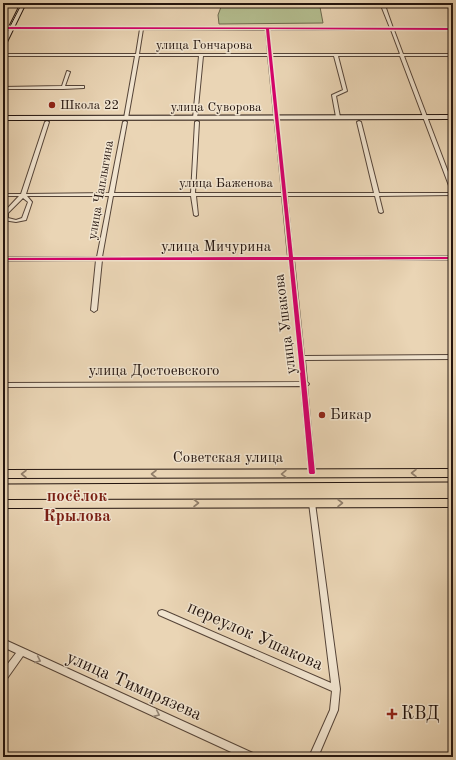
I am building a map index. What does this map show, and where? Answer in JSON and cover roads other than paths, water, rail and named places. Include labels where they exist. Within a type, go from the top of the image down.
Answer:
[{"type":"main road","points":[[3,34],[20,4]]},
{"type":"main road","points":[[3,6],[20,4],[453,5]]},
{"type":"main road","points":[[3,44],[6,28]]},
{"type":"main road","name":"улица Суворова","points":[[275,120],[338,117],[453,122]]},
{"type":"main road","name":"улица Суворова","points":[[3,118],[359,122],[453,118]]},
{"type":"main road","name":"улица Суворова","points":[[3,122],[125,120]]},
{"type":"main road","name":"Советская улица","points":[[3,474],[453,473]]},
{"type":"main road","points":[[3,504],[453,503]]},
{"type":"street","points":[[380,5],[402,55],[453,191]]},
{"type":"street","points":[[6,28],[453,28]]},
{"type":"street","name":"улица Чаплыгина","points":[[94,310],[100,260],[111,194],[142,28]]},
{"type":"street","name":"улица Ушакова","points":[[267,28],[275,120],[306,384],[312,473]]},
{"type":"street","name":"улица Гончарова","points":[[3,55],[453,55]]},
{"type":"street","points":[[196,214],[193,194],[196,120],[201,56]]},
{"type":"street","points":[[336,56],[345,91],[334,95],[338,117]]},
{"type":"street","points":[[63,88],[68,72]]},
{"type":"street","points":[[3,88],[83,87]]},
{"type":"street","points":[[23,195],[30,202],[24,219],[16,221],[5,219],[6,213],[23,195],[47,122]]},
{"type":"street","points":[[359,122],[378,194],[381,212]]},
{"type":"street","name":"улица Баженова","points":[[3,195],[453,194]]},
{"type":"street","name":"улица Мичурина","points":[[3,259],[291,260],[453,258]]},
{"type":"street","points":[[303,358],[453,357]]},
{"type":"street","name":"улица Достоевского","points":[[3,385],[306,384]]},
{"type":"street","points":[[312,503],[336,689],[334,710],[313,757]]},
{"type":"street","name":"переулок Ушакова","points":[[162,613],[336,689]]},
{"type":"street","name":"улица Тимирязева","points":[[3,643],[252,757]]},
{"type":"street","points":[[3,677],[21,652]]},
{"type":"tram line","points":[[22,4],[453,3]]},
{"type":"tram line","points":[[3,4],[22,4]]},
{"type":"tram line","points":[[3,40],[22,4]]},
{"type":"tram line","points":[[3,484],[453,482]]},
{"type":"place","name":"Школа 22","points":[[52,105]]},
{"type":"place","name":"Бикар","points":[[322,415]]},
{"type":"place","name":"КВД","points":[[392,714]]},
{"type":"district","name":"посёлок Крылова","points":[[77,506]]}]
